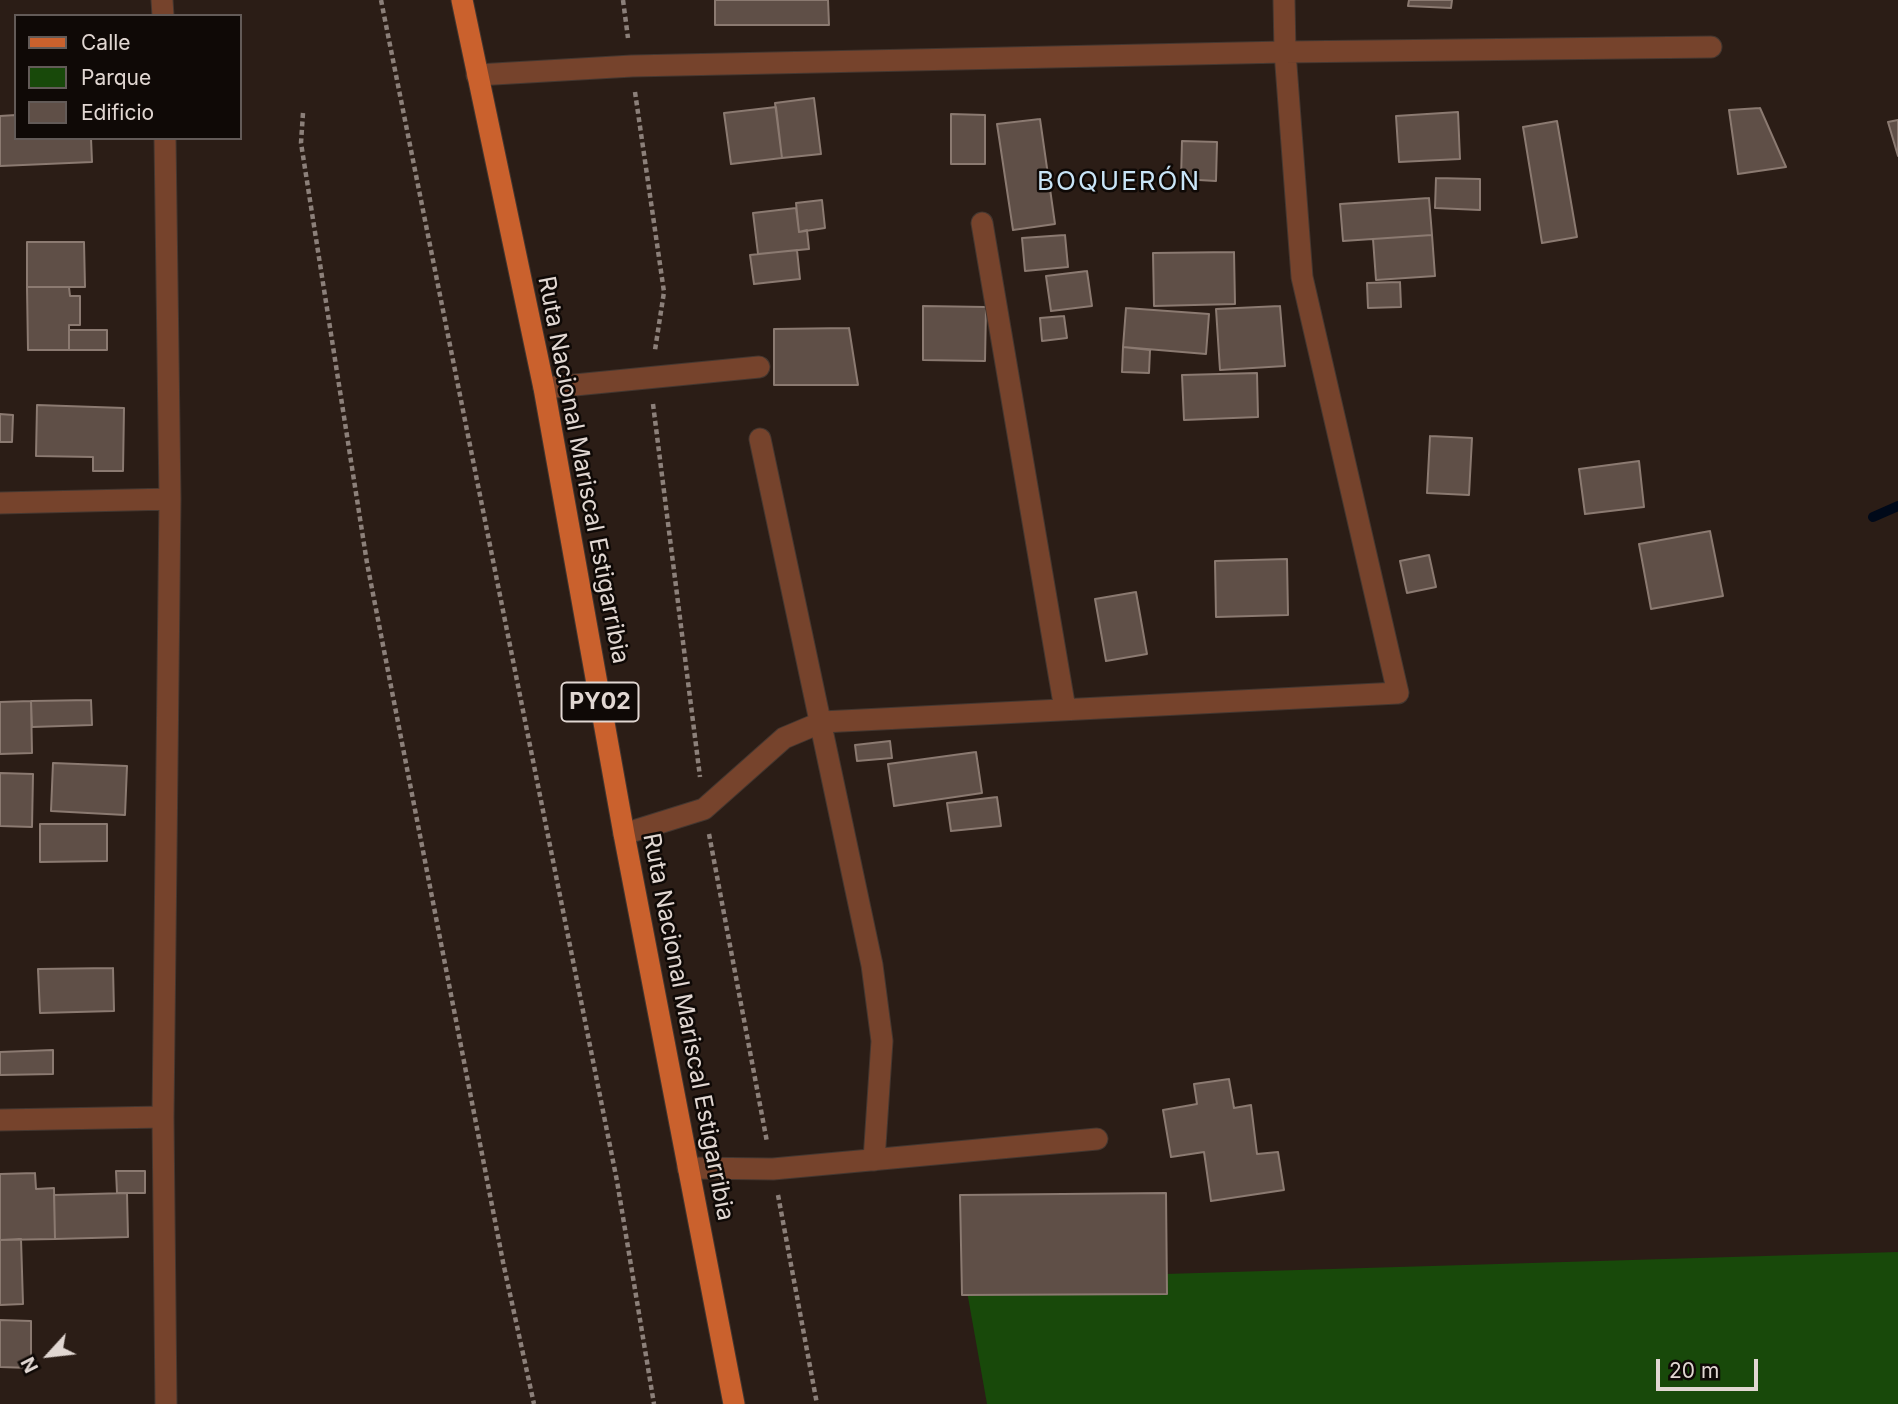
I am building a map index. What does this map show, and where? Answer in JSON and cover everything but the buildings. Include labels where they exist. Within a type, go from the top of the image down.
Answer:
[{"type":"main road","name":"Ruta Nacional Mariscal Estigarribia","points":[[462,0],[544,388],[624,834],[734,1404]]},
{"type":"street","points":[[624,834],[704,809],[783,738],[822,722],[1398,693],[1302,277],[1285,52],[1284,0]]},
{"type":"street","points":[[477,75],[632,66],[1285,52],[1711,47]]},
{"type":"street","points":[[164,140],[170,499],[163,1117],[166,1404]]},
{"type":"street","points":[[982,223],[1065,709]]},
{"type":"street","points":[[544,388],[759,367]]},
{"type":"street","points":[[760,439],[872,965],[882,1041],[874,1160]]},
{"type":"street","points":[[0,503],[170,499]]},
{"type":"street","points":[[0,1119],[163,1117]]},
{"type":"street","points":[[688,1168],[773,1169],[1097,1139]]},
{"type":"path","points":[[381,0],[617,1181],[654,1404]]},
{"type":"path","points":[[623,0],[664,292],[650,379],[704,809],[817,1404]]},
{"type":"path","points":[[303,113],[301,143],[367,563],[503,1262],[534,1404]]},
{"type":"green space","points":[[1898,1252],[1898,1404],[987,1404],[965,1280]]},
{"type":"waterway","points":[[1873,517],[1898,506]]},
{"type":"district","name":"BOQUERÓN","points":[[1119,182]]}]
